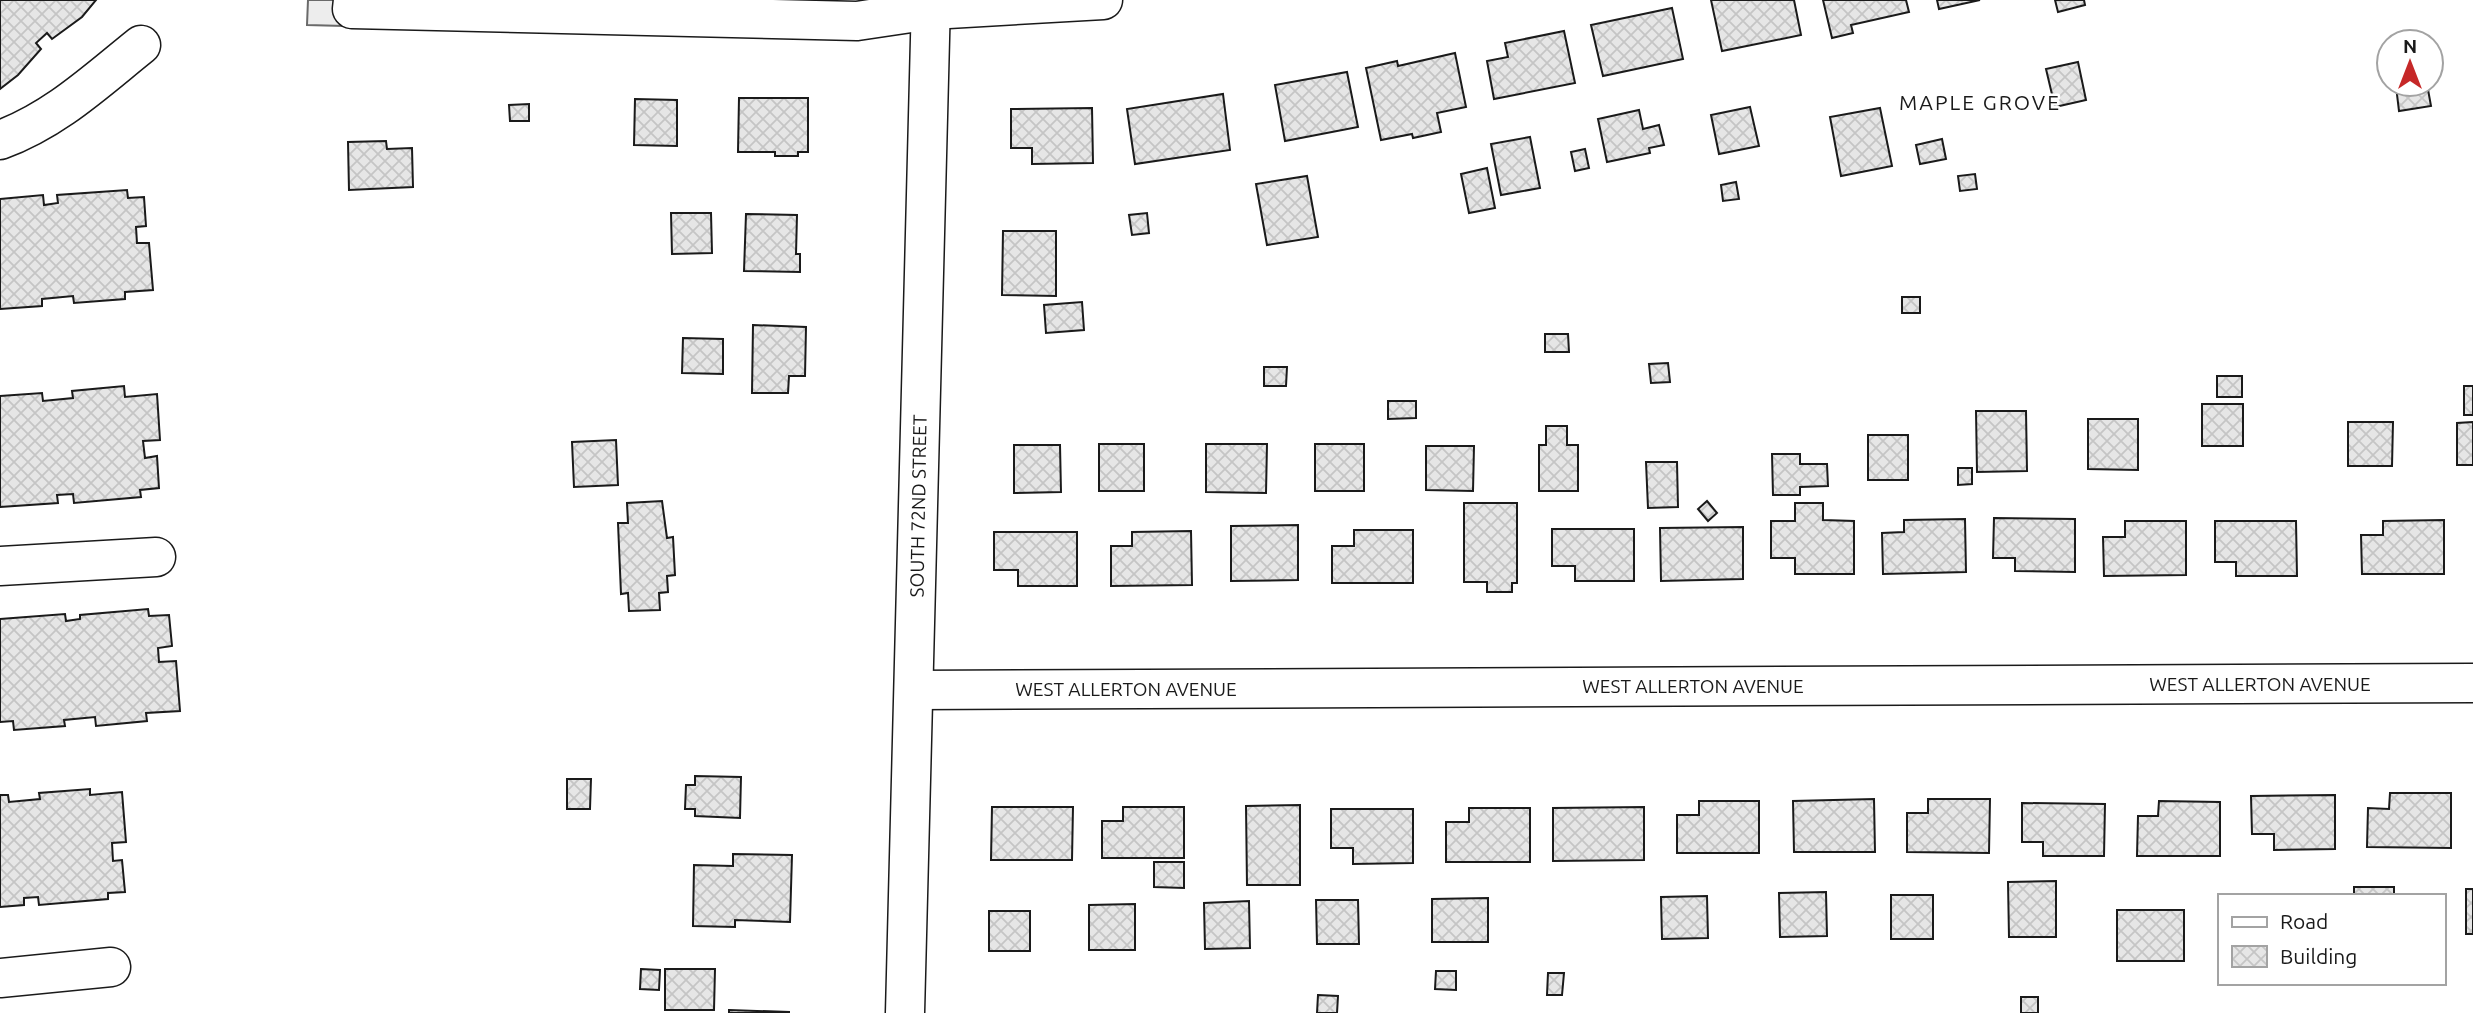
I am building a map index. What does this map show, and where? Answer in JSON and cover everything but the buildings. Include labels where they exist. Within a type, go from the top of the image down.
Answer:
[{"type":"street","points":[[352,0],[352,9],[474,6],[805,10],[857,21],[931,5],[1103,0]]},
{"type":"street","name":"SOUTH 72ND STREET","points":[[905,1013],[931,5]]},
{"type":"street","points":[[0,140],[27,130],[52,116],[141,45]]},
{"type":"street","points":[[0,566],[156,557]]},
{"type":"street","name":"WEST ALLERTON AVENUE","points":[[914,690],[2473,682]]},
{"type":"street","points":[[0,978],[111,967]]},
{"type":"shaded area","points":[[308,0],[382,0],[382,27],[307,25]]},
{"type":"district","name":"MAPLE GROVE","points":[[1980,102]]}]
